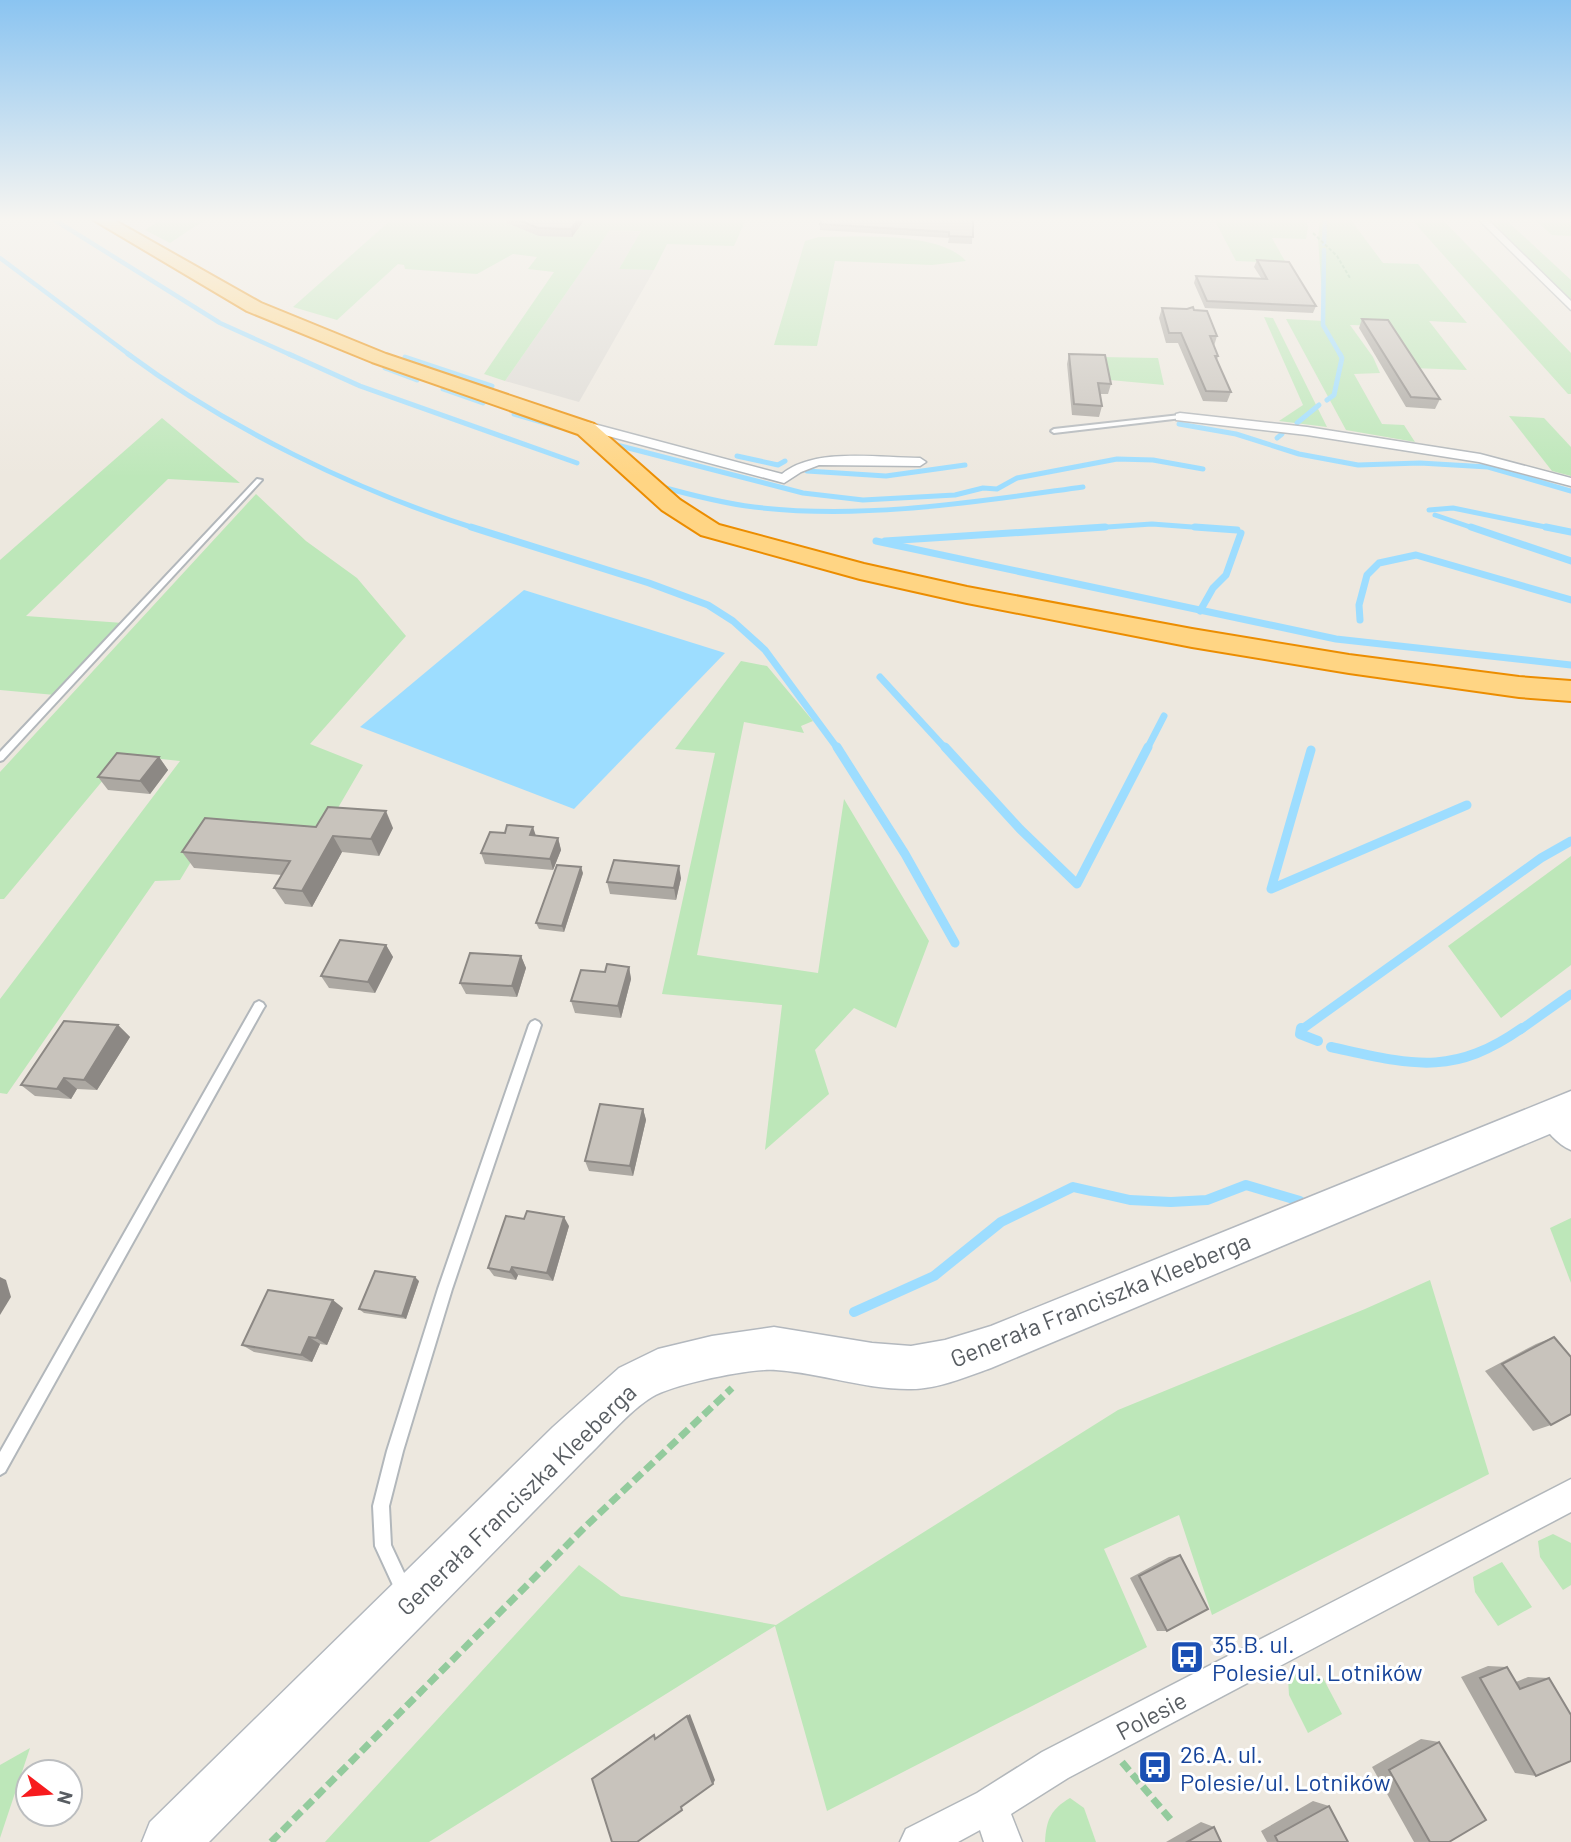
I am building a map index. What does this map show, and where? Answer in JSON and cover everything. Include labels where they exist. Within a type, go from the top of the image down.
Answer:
[{"type":"highway","points":[[250,305],[379,358],[529,411],[575,423],[594,434],[671,505],[692,520],[710,530],[747,541],[860,571],[967,595],[1192,638],[1337,662],[1518,687],[1571,691]]},
{"type":"main road","name":"Generała Franciszka Kleeberga","points":[[170,1842],[569,1443],[634,1383],[658,1371],[712,1357],[774,1348],[872,1365],[911,1367],[945,1362],[991,1347],[1564,1121]]},
{"type":"street","points":[[1181,417],[1307,431],[1480,458],[1571,482]]},
{"type":"street","points":[[575,423],[784,479],[796,469],[817,461],[920,461]]},
{"type":"street","name":"Polesie","points":[[919,1842],[990,1807],[1055,1765],[1571,1495]]},
{"type":"street","points":[[990,1807],[1003,1842]]},
{"type":"lane","points":[[1054,431],[1181,417]]},
{"type":"lane","points":[[0,758],[260,480]]},
{"type":"lane","points":[[0,1466],[259,1006]]},
{"type":"lane","points":[[410,1602],[383,1546],[382,1506],[395,1451],[445,1289],[535,1025]]},
{"type":"path","points":[[271,1842],[585,1527],[734,1386]]},
{"type":"path","points":[[1103,1741],[1171,1820]]},
{"type":"shaded area","points":[[558,305],[634,305],[579,402],[505,381]]},
{"type":"green space","points":[[295,305],[353,305],[337,320],[293,307]]},
{"type":"green space","points":[[531,305],[558,305],[505,381],[484,374]]},
{"type":"green space","points":[[786,305],[826,305],[817,346],[774,345]]},
{"type":"green space","points":[[1323,305],[1452,305],[1467,323],[1429,321],[1467,370],[1412,368],[1386,326],[1350,325],[1373,357],[1380,373],[1354,374],[1382,424],[1404,425],[1415,442],[1346,430],[1286,319],[1324,321]]},
{"type":"green space","points":[[1488,305],[1525,305],[1571,353],[1571,394],[1568,394]]},
{"type":"green space","points":[[1264,317],[1273,318],[1327,427],[1279,421],[1303,405]]},
{"type":"green space","points":[[1101,357],[1158,358],[1164,385],[1110,380]]},
{"type":"green space","points":[[1509,416],[1544,418],[1571,447],[1571,476],[1552,471]]},
{"type":"green space","points":[[162,418],[240,483],[168,479],[26,616],[123,623],[55,695],[0,690],[0,560]]},
{"type":"green space","points":[[256,494],[306,541],[357,578],[406,636],[310,744],[363,765],[321,837],[212,827],[180,880],[155,881],[7,1094],[0,1093],[0,999],[180,761],[124,755],[4,899],[0,899],[0,772]]},
{"type":"green space","points":[[741,661],[767,666],[813,721],[801,726],[804,733],[744,722],[697,955],[818,973],[844,799],[929,941],[896,1028],[854,1008],[815,1050],[829,1094],[765,1150],[782,1005],[662,994],[715,753],[675,749]]},
{"type":"green space","points":[[1571,856],[1571,965],[1501,1018],[1448,946]]},
{"type":"green space","points":[[1571,1218],[1571,1283],[1550,1228]]},
{"type":"green space","points":[[1430,1280],[1489,1474],[1212,1615],[1179,1515],[1104,1549],[1147,1647],[827,1811],[775,1626],[429,1842],[325,1842],[579,1565],[621,1596],[776,1625],[1118,1410]]},
{"type":"green space","points":[[1553,1534],[1571,1543],[1571,1585],[1563,1590],[1540,1557],[1538,1541]]},
{"type":"green space","points":[[1502,1562],[1532,1607],[1498,1626],[1475,1592],[1473,1577]]},
{"type":"green space","points":[[1307,1668],[1323,1678],[1342,1714],[1308,1733],[1289,1695],[1288,1678]]},
{"type":"green space","points":[[30,1748],[27,1758],[14,1758],[14,1796],[0,1838],[0,1765]]},
{"type":"green space","points":[[1070,1798],[1084,1808],[1096,1842],[1045,1842],[1051,1816],[1058,1806]]},
{"type":"water","points":[[524,590],[725,653],[574,809],[360,727]]},
{"type":"building","points":[[1193,307],[1194,310],[1207,311],[1217,336],[1210,336],[1218,356],[1215,356],[1231,392],[1206,391],[1181,333],[1169,333],[1162,308]]},
{"type":"building","points":[[1362,319],[1388,320],[1440,399],[1411,397]]},
{"type":"building","points":[[1069,354],[1105,355],[1111,384],[1098,383],[1102,406],[1074,404]]},
{"type":"building","points":[[117,753],[159,757],[140,781],[98,777]]},
{"type":"building","points":[[328,807],[386,811],[371,839],[333,836],[302,891],[274,888],[290,861],[182,852],[205,818],[316,827]]},
{"type":"building","points":[[507,825],[533,827],[530,835],[558,838],[550,859],[481,853],[490,832],[505,833]]},
{"type":"building","points":[[614,860],[679,866],[674,888],[607,882]]},
{"type":"building","points":[[557,865],[581,867],[562,926],[536,923]]},
{"type":"building","points":[[340,940],[386,945],[368,982],[321,976]]},
{"type":"building","points":[[470,953],[521,956],[512,986],[460,983]]},
{"type":"building","points":[[607,964],[629,967],[618,1006],[571,1001],[581,970],[605,972]]},
{"type":"building","points":[[64,1021],[118,1025],[84,1080],[64,1078],[57,1089],[21,1085]]},
{"type":"building","points":[[600,1104],[643,1109],[630,1166],[585,1161]]},
{"type":"building","points":[[527,1211],[564,1217],[547,1273],[512,1267],[510,1272],[488,1268],[506,1216],[524,1219]]},
{"type":"building","points":[[375,1271],[415,1277],[402,1316],[359,1309]]},
{"type":"building","points":[[268,1290],[333,1300],[316,1338],[309,1337],[301,1355],[242,1345]]},
{"type":"building","points":[[1554,1337],[1571,1357],[1571,1414],[1551,1425],[1502,1364]]},
{"type":"building","points":[[1180,1555],[1208,1609],[1167,1631],[1139,1576]]},
{"type":"building","points":[[1507,1667],[1520,1689],[1549,1678],[1571,1715],[1571,1761],[1536,1776],[1480,1678]]},
{"type":"building","points":[[687,1716],[713,1784],[637,1842],[612,1842],[592,1779],[654,1735],[655,1739]]},
{"type":"building","points":[[1439,1742],[1486,1820],[1449,1842],[1430,1842],[1389,1770]]},
{"type":"building","points":[[1329,1806],[1348,1842],[1278,1842],[1275,1836]]},
{"type":"building","points":[[1214,1827],[1221,1842],[1187,1842]]},
{"type":"waterway","points":[[63,305],[131,356]]},
{"type":"waterway","points":[[191,305],[220,323],[293,356]]},
{"type":"waterway","points":[[1323,305],[1323,325],[1341,356]]},
{"type":"waterway","points":[[128,354],[208,408],[295,455],[386,496],[471,527]]},
{"type":"waterway","points":[[289,354],[360,386],[577,463]]},
{"type":"waterway","points":[[1327,400],[1334,395],[1341,356]]},
{"type":"waterway","points":[[405,357],[492,386]]},
{"type":"waterway","points":[[385,368],[417,380]]},
{"type":"waterway","points":[[443,389],[483,403]]},
{"type":"waterway","points":[[1297,423],[1319,405]]},
{"type":"waterway","points":[[514,414],[559,427]]},
{"type":"waterway","points":[[1179,424],[1236,434],[1299,454],[1358,465],[1420,463],[1488,467],[1571,491]]},
{"type":"waterway","points":[[1277,438],[1282,434]]},
{"type":"waterway","points":[[609,443],[803,493],[863,500],[955,495],[983,488],[997,489],[1017,478],[1117,459],[1153,460],[1203,469]]},
{"type":"waterway","points":[[737,456],[778,465],[785,461]]},
{"type":"waterway","points":[[807,471],[886,476],[965,465]]},
{"type":"waterway","points":[[655,485],[741,505],[836,511],[919,508],[1083,487]]},
{"type":"waterway","points":[[1429,510],[1453,508],[1555,529]]},
{"type":"waterway","points":[[1435,515],[1476,529]]},
{"type":"waterway","points":[[1077,529],[1152,524],[1219,529]]},
{"type":"waterway","points":[[471,527],[649,583],[708,605],[733,621],[765,650],[838,749]]},
{"type":"waterway","points":[[471,527],[477,529]]},
{"type":"waterway","points":[[885,541],[1105,527]]},
{"type":"waterway","points":[[1195,527],[1237,530]]},
{"type":"waterway","points":[[1471,527],[1571,561]]},
{"type":"waterway","points":[[1546,527],[1571,532]]},
{"type":"waterway","points":[[1200,610],[1213,588],[1226,575],[1241,533]]},
{"type":"waterway","points":[[876,541],[1200,610]]},
{"type":"waterway","points":[[1360,620],[1359,605],[1367,575],[1379,563],[1416,555],[1571,600]]},
{"type":"waterway","points":[[1200,610],[1336,639],[1571,665]]},
{"type":"waterway","points":[[880,677],[946,749]]},
{"type":"waterway","points":[[1147,749],[1164,716]]},
{"type":"waterway","points":[[837,747],[905,854],[955,943]]},
{"type":"waterway","points":[[945,747],[1020,829],[1077,884],[1148,747]]},
{"type":"waterway","points":[[1311,750],[1271,889],[1467,805]]},
{"type":"waterway","points":[[1301,1030],[1541,858],[1571,841]]},
{"type":"waterway","points":[[1520,1030],[1571,994]]},
{"type":"waterway","points":[[1301,1028],[1300,1034],[1318,1041]]},
{"type":"waterway","points":[[1331,1047],[1407,1062],[1429,1063],[1473,1054],[1497,1044],[1522,1028]]},
{"type":"waterway","points":[[854,1312],[934,1276],[1001,1222],[1073,1187],[1130,1200],[1171,1202],[1207,1200],[1246,1185],[1300,1201]]},
{"type":"place","name":"35.B. ul. Polesie/ul. Lotników","points":[[1187,1657]]},
{"type":"place","name":"26.A. ul. Polesie/ul. Lotników","points":[[1155,1767]]}]
